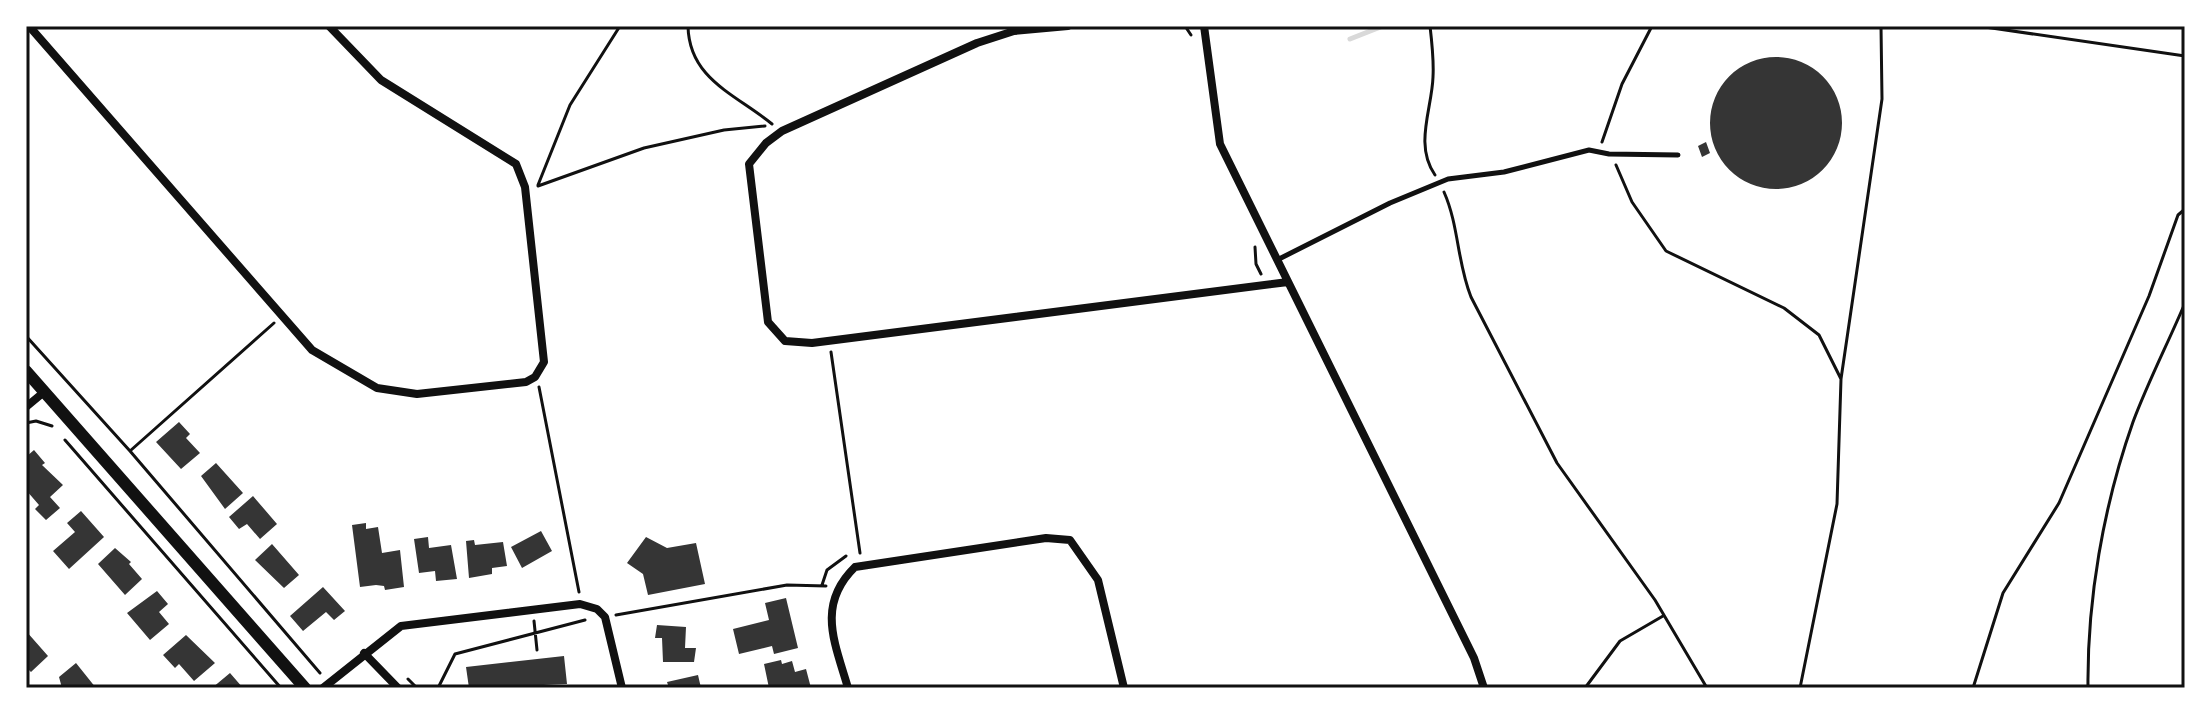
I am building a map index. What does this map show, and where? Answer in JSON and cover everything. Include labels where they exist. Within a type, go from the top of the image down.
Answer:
[{"type":"street","points":[[29,26],[312,350],[377,388],[417,394],[526,382],[537,374],[544,362],[525,187],[516,164],[381,80],[329,26]]},
{"type":"street","points":[[1068,26],[1014,31],[977,43],[782,131],[766,143],[749,164],[768,322],[785,341],[829,341],[1288,282]]},
{"type":"street","points":[[1204,26],[1220,144],[1474,658],[1484,688]]},
{"type":"street","points":[[26,371],[305,688]]},
{"type":"street","points":[[26,407],[44,392]]},
{"type":"street","points":[[848,688],[832,630],[831,603],[836,589],[855,567],[1046,538],[1070,540],[1098,580],[1124,688]]},
{"type":"street","points":[[326,686],[401,626],[580,604],[597,609],[605,617],[622,688]]},
{"type":"street","points":[[364,653],[398,688]]},
{"type":"lane","points":[[1277,260],[1390,203],[1440,182],[1504,172],[1589,150],[1609,154],[1678,155]]},
{"type":"path","points":[[620,26],[570,105],[537,186],[644,148],[724,130],[773,125]]},
{"type":"path","points":[[688,26],[690,50],[696,65],[782,131]]},
{"type":"path","points":[[1430,26],[1434,78],[1425,138],[1427,164],[1440,182],[1454,214],[1461,271],[1485,325],[1557,463],[1663,616],[1707,688]]},
{"type":"path","points":[[1652,26],[1622,84],[1602,142],[1622,173],[1632,202],[1666,251],[1784,308],[1819,335],[1841,379]]},
{"type":"path","points":[[1800,688],[1837,504],[1841,379],[1882,99],[1881,26]]},
{"type":"path","points":[[1978,26],[2185,56]]},
{"type":"path","points":[[1973,688],[2003,593],[2059,503],[2149,296],[2178,215],[2185,209]]},
{"type":"path","points":[[1254,244],[1256,264]]},
{"type":"path","points":[[2088,688],[2091,654],[2087,633],[2101,543],[2133,422],[2185,303]]},
{"type":"path","points":[[130,451],[282,317]]},
{"type":"path","points":[[26,336],[130,451],[326,686]]},
{"type":"path","points":[[829,341],[860,553]]},
{"type":"path","points":[[537,374],[580,604]]},
{"type":"path","points":[[26,423],[51,424],[281,688]]},
{"type":"path","points":[[605,617],[787,585],[836,589]]},
{"type":"path","points":[[533,610],[537,650]]},
{"type":"path","points":[[1585,688],[1620,641],[1663,616]]},
{"type":"path","points":[[437,688],[455,654],[587,619]]},
{"type":"path","points":[[407,677],[417,688]]},
{"type":"building","points":[[1776,57],[1801,62],[1822,77],[1837,98],[1842,123],[1837,148],[1822,169],[1801,184],[1776,189],[1751,184],[1730,169],[1715,148],[1710,123],[1715,98],[1730,77],[1751,62]]},
{"type":"building","points":[[1706,142],[1710,153],[1702,157],[1698,146]]},
{"type":"building","points":[[179,422],[190,434],[186,438],[200,453],[181,469],[156,442]]},
{"type":"building","points":[[34,450],[45,463],[42,465],[63,485],[50,497],[60,508],[46,520],[35,509],[39,505],[26,490],[26,457]]},
{"type":"building","points":[[216,463],[243,493],[225,509],[201,476]]},
{"type":"building","points":[[253,496],[277,524],[260,539],[247,524],[239,529],[229,517]]},
{"type":"building","points":[[81,511],[104,537],[69,569],[53,551],[75,532],[67,523]]},
{"type":"building","points":[[366,523],[366,529],[378,527],[382,553],[400,550],[404,587],[385,590],[384,586],[376,585],[360,587],[352,525]]},
{"type":"building","points":[[541,531],[552,551],[522,568],[511,547]]},
{"type":"building","points":[[428,537],[429,548],[451,545],[457,579],[436,581],[435,571],[419,573],[414,539]]},
{"type":"building","points":[[646,537],[667,548],[696,543],[705,584],[648,595],[643,574],[627,563]]},
{"type":"building","points":[[474,540],[475,545],[503,542],[507,566],[492,568],[492,574],[469,578],[466,541]]},
{"type":"building","points":[[272,544],[299,575],[284,588],[255,560]]},
{"type":"building","points":[[115,548],[131,562],[129,564],[142,579],[125,595],[98,564]]},
{"type":"building","points":[[323,587],[345,611],[334,620],[326,612],[303,631],[290,616]]},
{"type":"building","points":[[157,591],[168,604],[159,612],[169,624],[150,640],[127,613]]},
{"type":"building","points":[[786,598],[798,648],[774,654],[772,646],[739,654],[733,629],[769,620],[765,603]]},
{"type":"building","points":[[657,625],[686,627],[685,648],[696,648],[694,662],[663,662],[662,638],[655,638]]},
{"type":"building","points":[[26,631],[48,656],[31,672],[26,667]]},
{"type":"building","points":[[186,635],[215,663],[194,681],[179,664],[175,668],[163,655]]},
{"type":"building","points":[[564,656],[567,684],[469,688],[466,667]]},
{"type":"building","points":[[781,660],[782,664],[792,661],[795,672],[806,669],[811,688],[769,688],[764,664]]},
{"type":"building","points":[[76,663],[96,688],[62,688],[59,677]]},
{"type":"building","points":[[230,673],[243,688],[212,688]]},
{"type":"building","points":[[698,675],[701,688],[669,688],[667,682]]},
{"type":"waterway","points":[[1350,39],[1383,26]]}]
